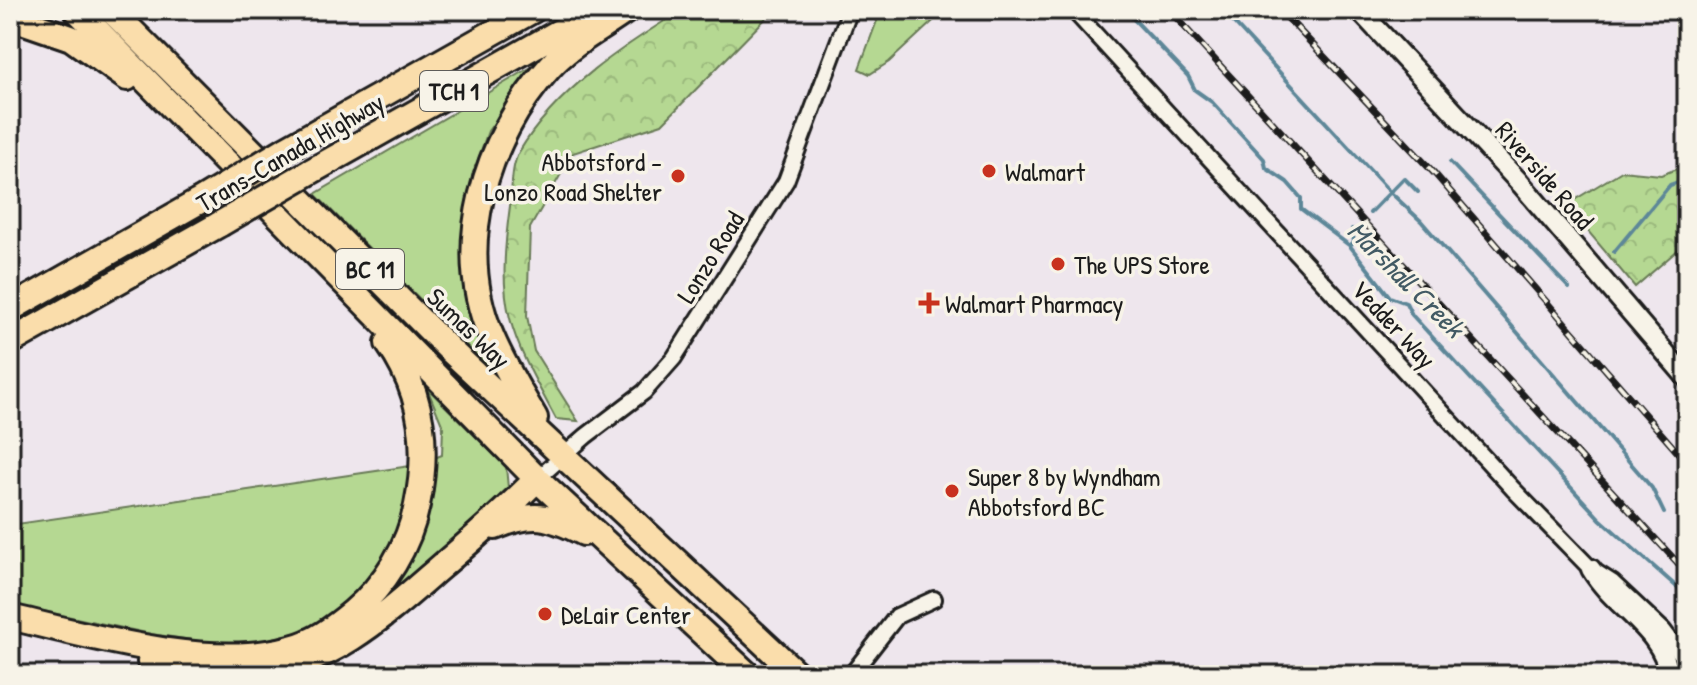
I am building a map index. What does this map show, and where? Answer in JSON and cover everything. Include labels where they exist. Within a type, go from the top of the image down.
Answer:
[{"type":"highway","name":"BC 11","points":[[77,10],[537,479],[748,675]]},
{"type":"highway","name":"Sumas Way","points":[[111,10],[452,352],[798,675]]},
{"type":"highway","name":"Trans-Canada Highway","points":[[10,309],[533,10]]},
{"type":"highway","name":"Trans-Canada Highway","points":[[10,342],[598,10]]},
{"type":"highway","points":[[557,450],[491,337],[480,302],[474,261],[476,225],[498,142],[514,111],[551,65],[627,10]]},
{"type":"highway","points":[[10,17],[71,38],[118,70],[212,147]]},
{"type":"highway","points":[[10,297],[128,241]]},
{"type":"highway","points":[[10,617],[212,656],[254,655],[293,648],[331,630],[375,594],[399,554],[416,512],[424,473],[424,430],[415,396],[397,355],[360,301]]},
{"type":"highway","points":[[10,359],[55,315]]},
{"type":"highway","points":[[10,634],[196,671],[259,673],[321,657],[359,635],[482,532],[537,479]]},
{"type":"highway","points":[[482,532],[519,517],[540,515],[561,521],[615,550]]},
{"type":"street","name":"Lonzo Road","points":[[537,479],[557,450],[644,392],[674,358],[795,162],[850,10]]},
{"type":"street","name":"Vedder Way","points":[[1073,10],[1513,489],[1591,569],[1613,583],[1663,630],[1687,662]]},
{"type":"street","name":"Riverside Road","points":[[1359,10],[1521,184],[1687,378]]},
{"type":"street","points":[[1591,569],[1604,591],[1654,637],[1663,651],[1669,675]]},
{"type":"street","points":[[851,675],[897,616],[934,599]]},
{"type":"green space","points":[[682,10],[774,10],[662,124],[573,153],[530,228],[527,316],[534,351],[578,421],[556,419],[517,339],[506,295],[506,241],[516,158],[534,130],[571,90],[636,39]]},
{"type":"green space","points":[[881,10],[945,10],[889,62],[870,74],[859,69]]},
{"type":"green space","points":[[540,62],[488,131],[472,176],[464,258],[489,368],[315,194]]},
{"type":"green space","points":[[1687,165],[1687,242],[1635,287],[1566,205],[1622,171],[1661,175]]},
{"type":"green space","points":[[427,388],[506,467],[508,488],[400,588],[351,597],[310,629],[239,647],[151,634],[10,604],[10,525],[417,465],[442,455],[443,427]]},
{"type":"waterway","name":"Marshall Creek","points":[[1125,10],[1188,76],[1195,90],[1212,102],[1264,159],[1266,168],[1287,182],[1301,198],[1301,209],[1350,246],[1390,297],[1406,303],[1412,315],[1600,519],[1687,596]]},
{"type":"waterway","points":[[1222,10],[1390,192],[1421,221],[1652,488],[1664,513]]},
{"type":"waterway","points":[[1450,162],[1569,288]]},
{"type":"waterway","points":[[1370,213],[1404,178],[1418,192]]},
{"type":"waterway","points":[[1614,252],[1670,185],[1687,179]]},
{"type":"waterway","points":[[1350,245],[1354,242],[1352,229]]},
{"type":"railway","points":[[1169,10],[1687,573]]},
{"type":"railway","points":[[1280,10],[1435,174],[1687,463]]},
{"type":"place","name":"Walmart","points":[[989,171]]},
{"type":"place","name":"Abbotsford – Lonzo Road Shelter","points":[[678,176]]},
{"type":"place","name":"The UPS Store","points":[[1058,264]]},
{"type":"place","name":"Walmart Pharmacy","points":[[929,303]]},
{"type":"place","name":"Super 8 by Wyndham Abbotsford BC","points":[[952,491]]},
{"type":"place","name":"DeLair Center","points":[[545,614]]}]
